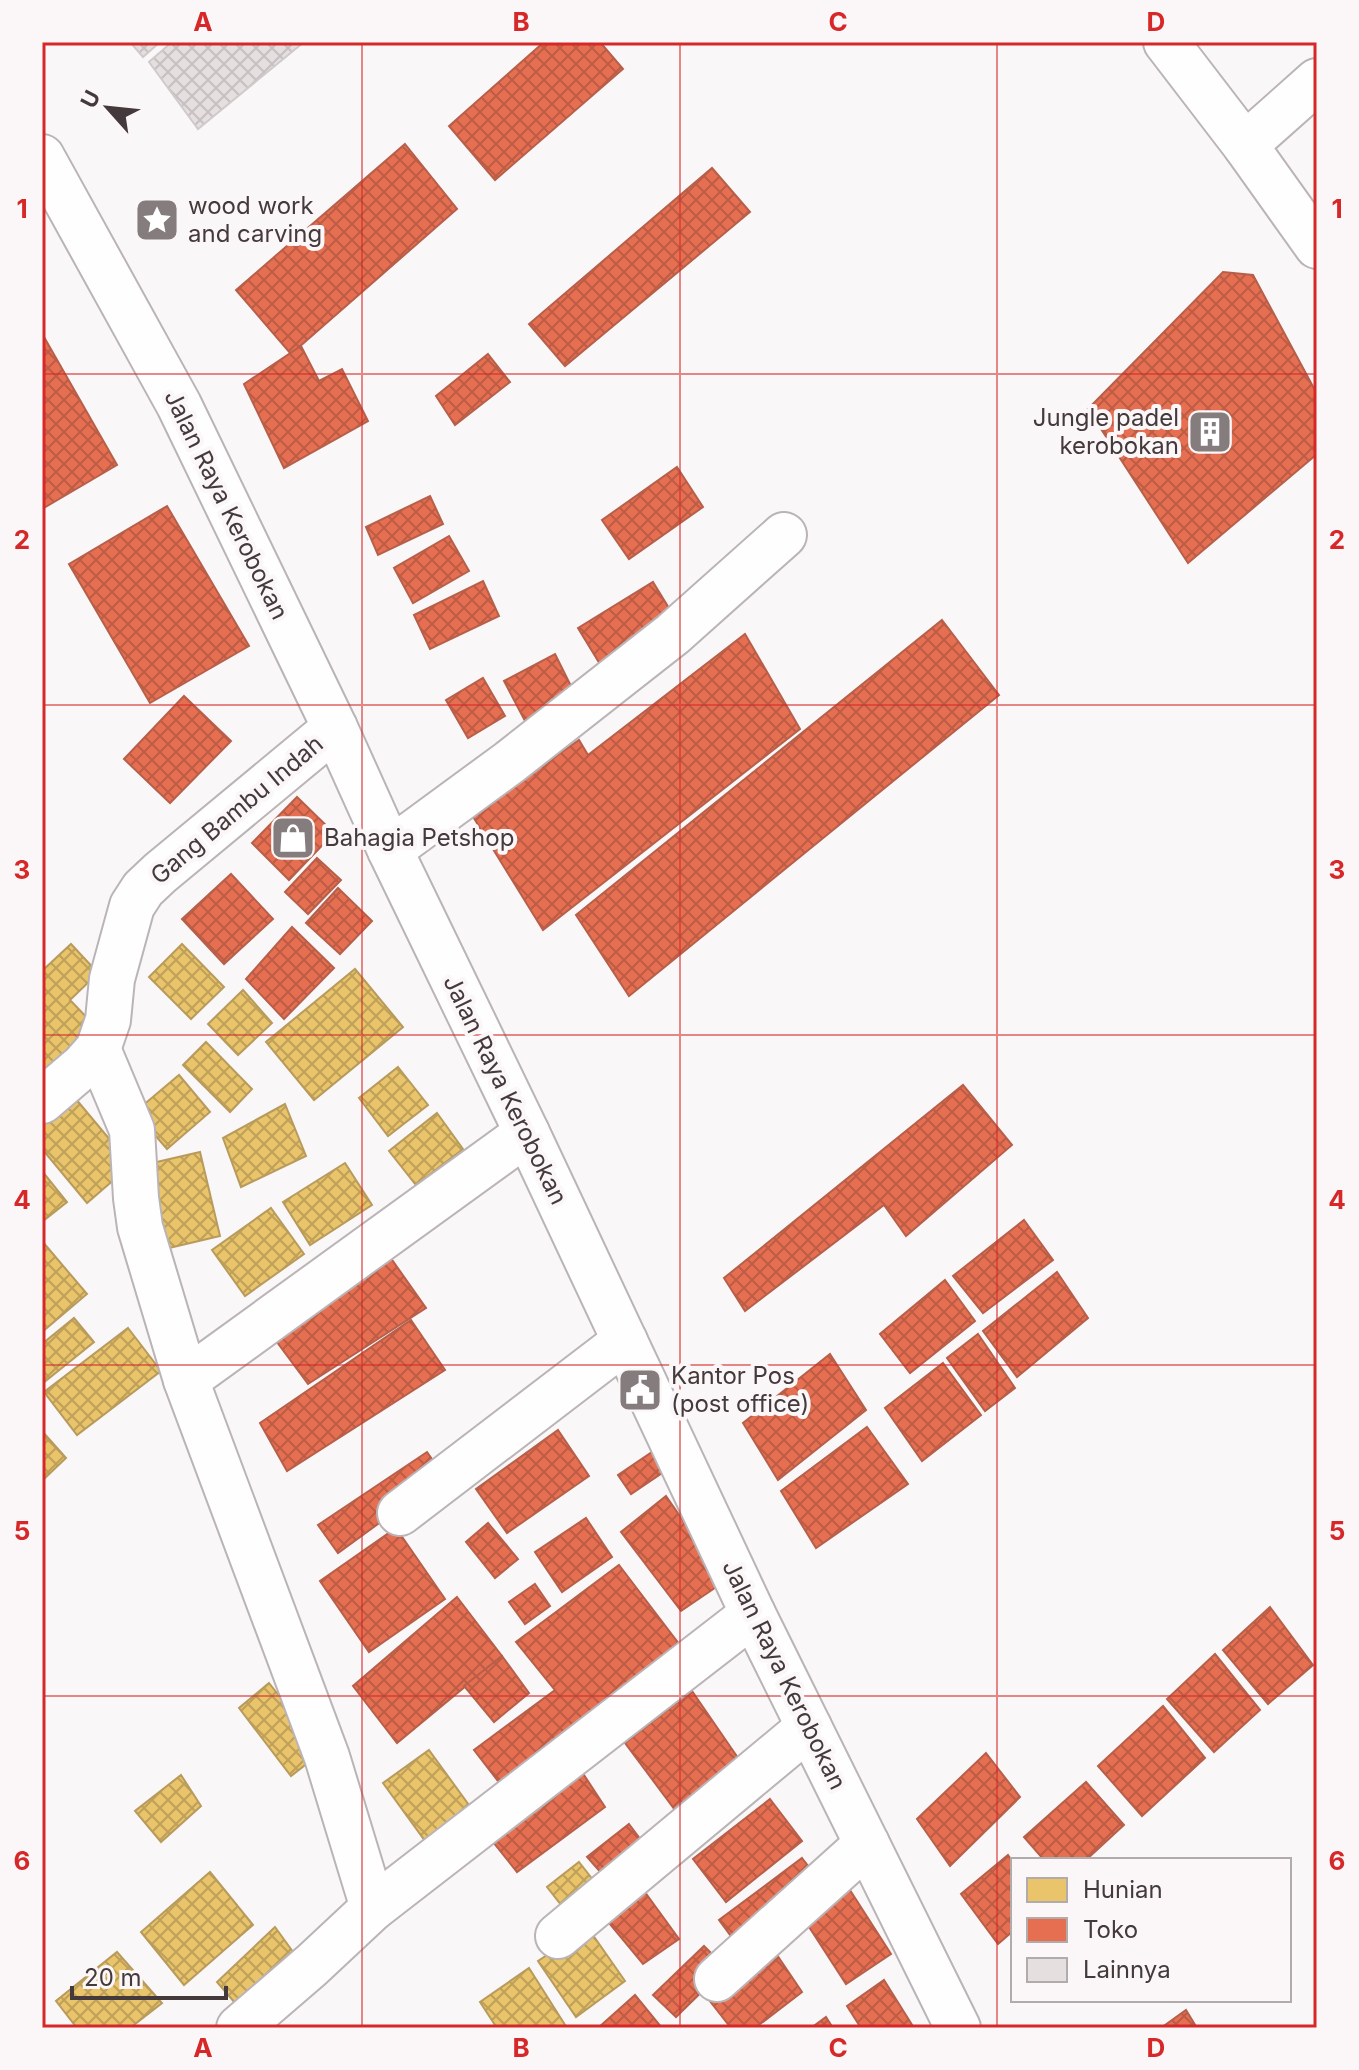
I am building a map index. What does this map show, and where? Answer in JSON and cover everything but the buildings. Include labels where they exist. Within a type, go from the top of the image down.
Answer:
[{"type":"street","points":[[1166,42],[1317,246]]},
{"type":"street","points":[[1245,145],[1317,81]]},
{"type":"street","name":"Jalan Raya Kerobokan","points":[[42,157],[179,405],[753,1614],[958,2028]]},
{"type":"street","points":[[390,850],[510,762],[673,634],[784,535]]},
{"type":"street","name":"Gang Bambu Indah","points":[[42,1101],[98,1049],[108,1020],[112,979],[132,906],[143,889],[335,728]]},
{"type":"street","points":[[98,1049],[132,1130],[140,1227],[186,1380],[327,1757],[373,1908]]},
{"type":"street","points":[[186,1380],[527,1133]]},
{"type":"street","points":[[400,1513],[625,1341]]},
{"type":"street","points":[[239,2028],[373,1908],[753,1614]]},
{"type":"street","points":[[558,1936],[809,1727]]},
{"type":"street","points":[[717,1979],[867,1844]]},
{"type":"place","name":"wood work and carving","points":[[157,220]]},
{"type":"place","name":"Jungle padel kerobokan","points":[[1210,432]]},
{"type":"place","name":"Bahagia Petshop","points":[[293,838]]},
{"type":"place","name":"Kantor Pos (post office)","points":[[640,1390]]}]
